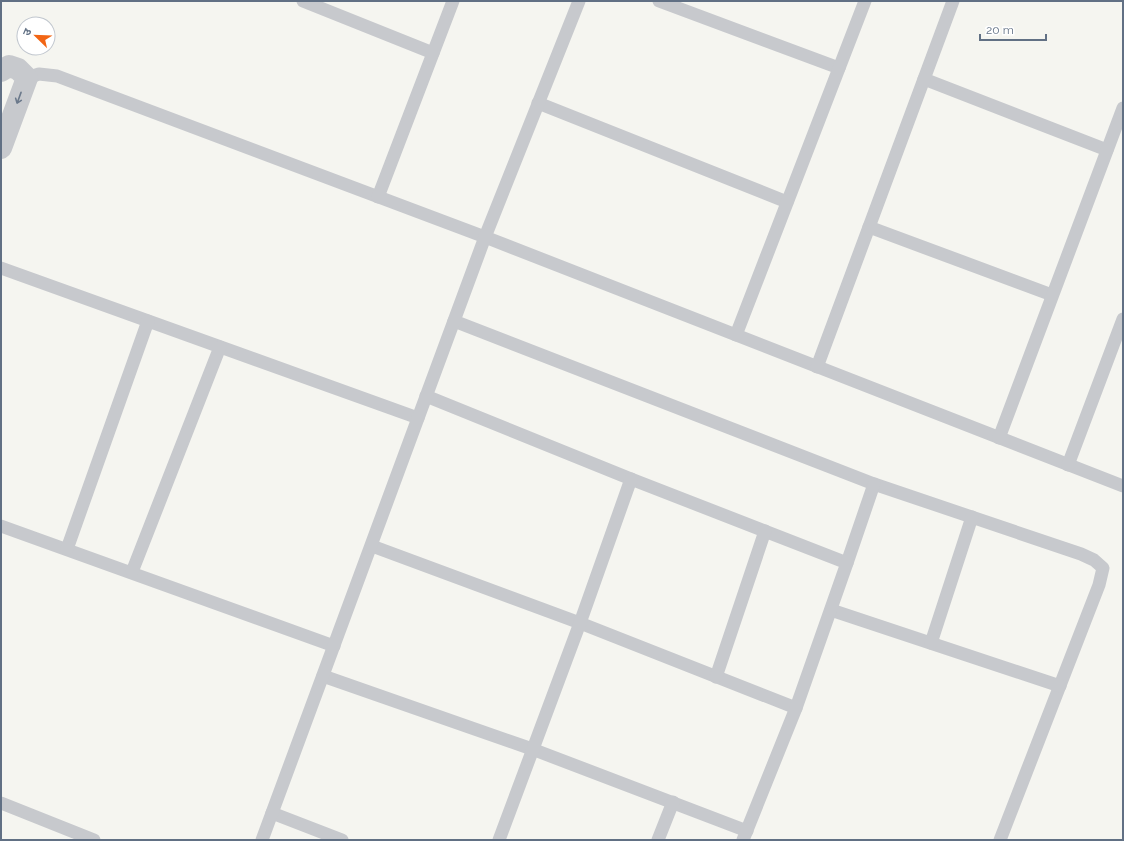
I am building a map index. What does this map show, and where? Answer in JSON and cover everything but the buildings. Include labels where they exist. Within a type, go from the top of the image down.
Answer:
[{"type":"street","points":[[1,71],[9,66],[18,69],[27,78],[1,148]]},
{"type":"lane","points":[[303,1],[433,53]]},
{"type":"lane","points":[[378,197],[453,1]]},
{"type":"lane","points":[[262,840],[485,237],[578,1]]},
{"type":"lane","points":[[659,1],[839,68]]},
{"type":"lane","points":[[736,335],[865,1]]},
{"type":"lane","points":[[817,367],[953,1]]},
{"type":"lane","points":[[27,78],[39,74],[57,76],[485,237],[1123,486]]},
{"type":"lane","points":[[924,79],[1107,150]]},
{"type":"lane","points":[[538,103],[787,202]]},
{"type":"lane","points":[[999,438],[1123,108]]},
{"type":"lane","points":[[869,227],[1052,296]]},
{"type":"lane","points":[[1,268],[418,418]]},
{"type":"lane","points":[[1068,465],[1123,319]]},
{"type":"lane","points":[[67,549],[148,321]]},
{"type":"lane","points":[[454,321],[874,484],[1081,554],[1094,560],[1103,568],[1099,585],[1000,840]]},
{"type":"lane","points":[[132,572],[220,347]]},
{"type":"lane","points":[[426,396],[631,479],[847,563]]},
{"type":"lane","points":[[499,840],[580,623],[631,479]]},
{"type":"lane","points":[[323,676],[532,749],[673,802],[745,835],[796,708],[874,484]]},
{"type":"lane","points":[[931,643],[972,517]]},
{"type":"lane","points":[[1,526],[334,646]]},
{"type":"lane","points":[[716,677],[765,531]]},
{"type":"lane","points":[[372,546],[580,623],[796,708]]},
{"type":"lane","points":[[831,610],[1060,686]]},
{"type":"lane","points":[[658,840],[673,802]]},
{"type":"lane","points":[[1,803],[94,840]]},
{"type":"lane","points":[[272,813],[342,840]]}]
